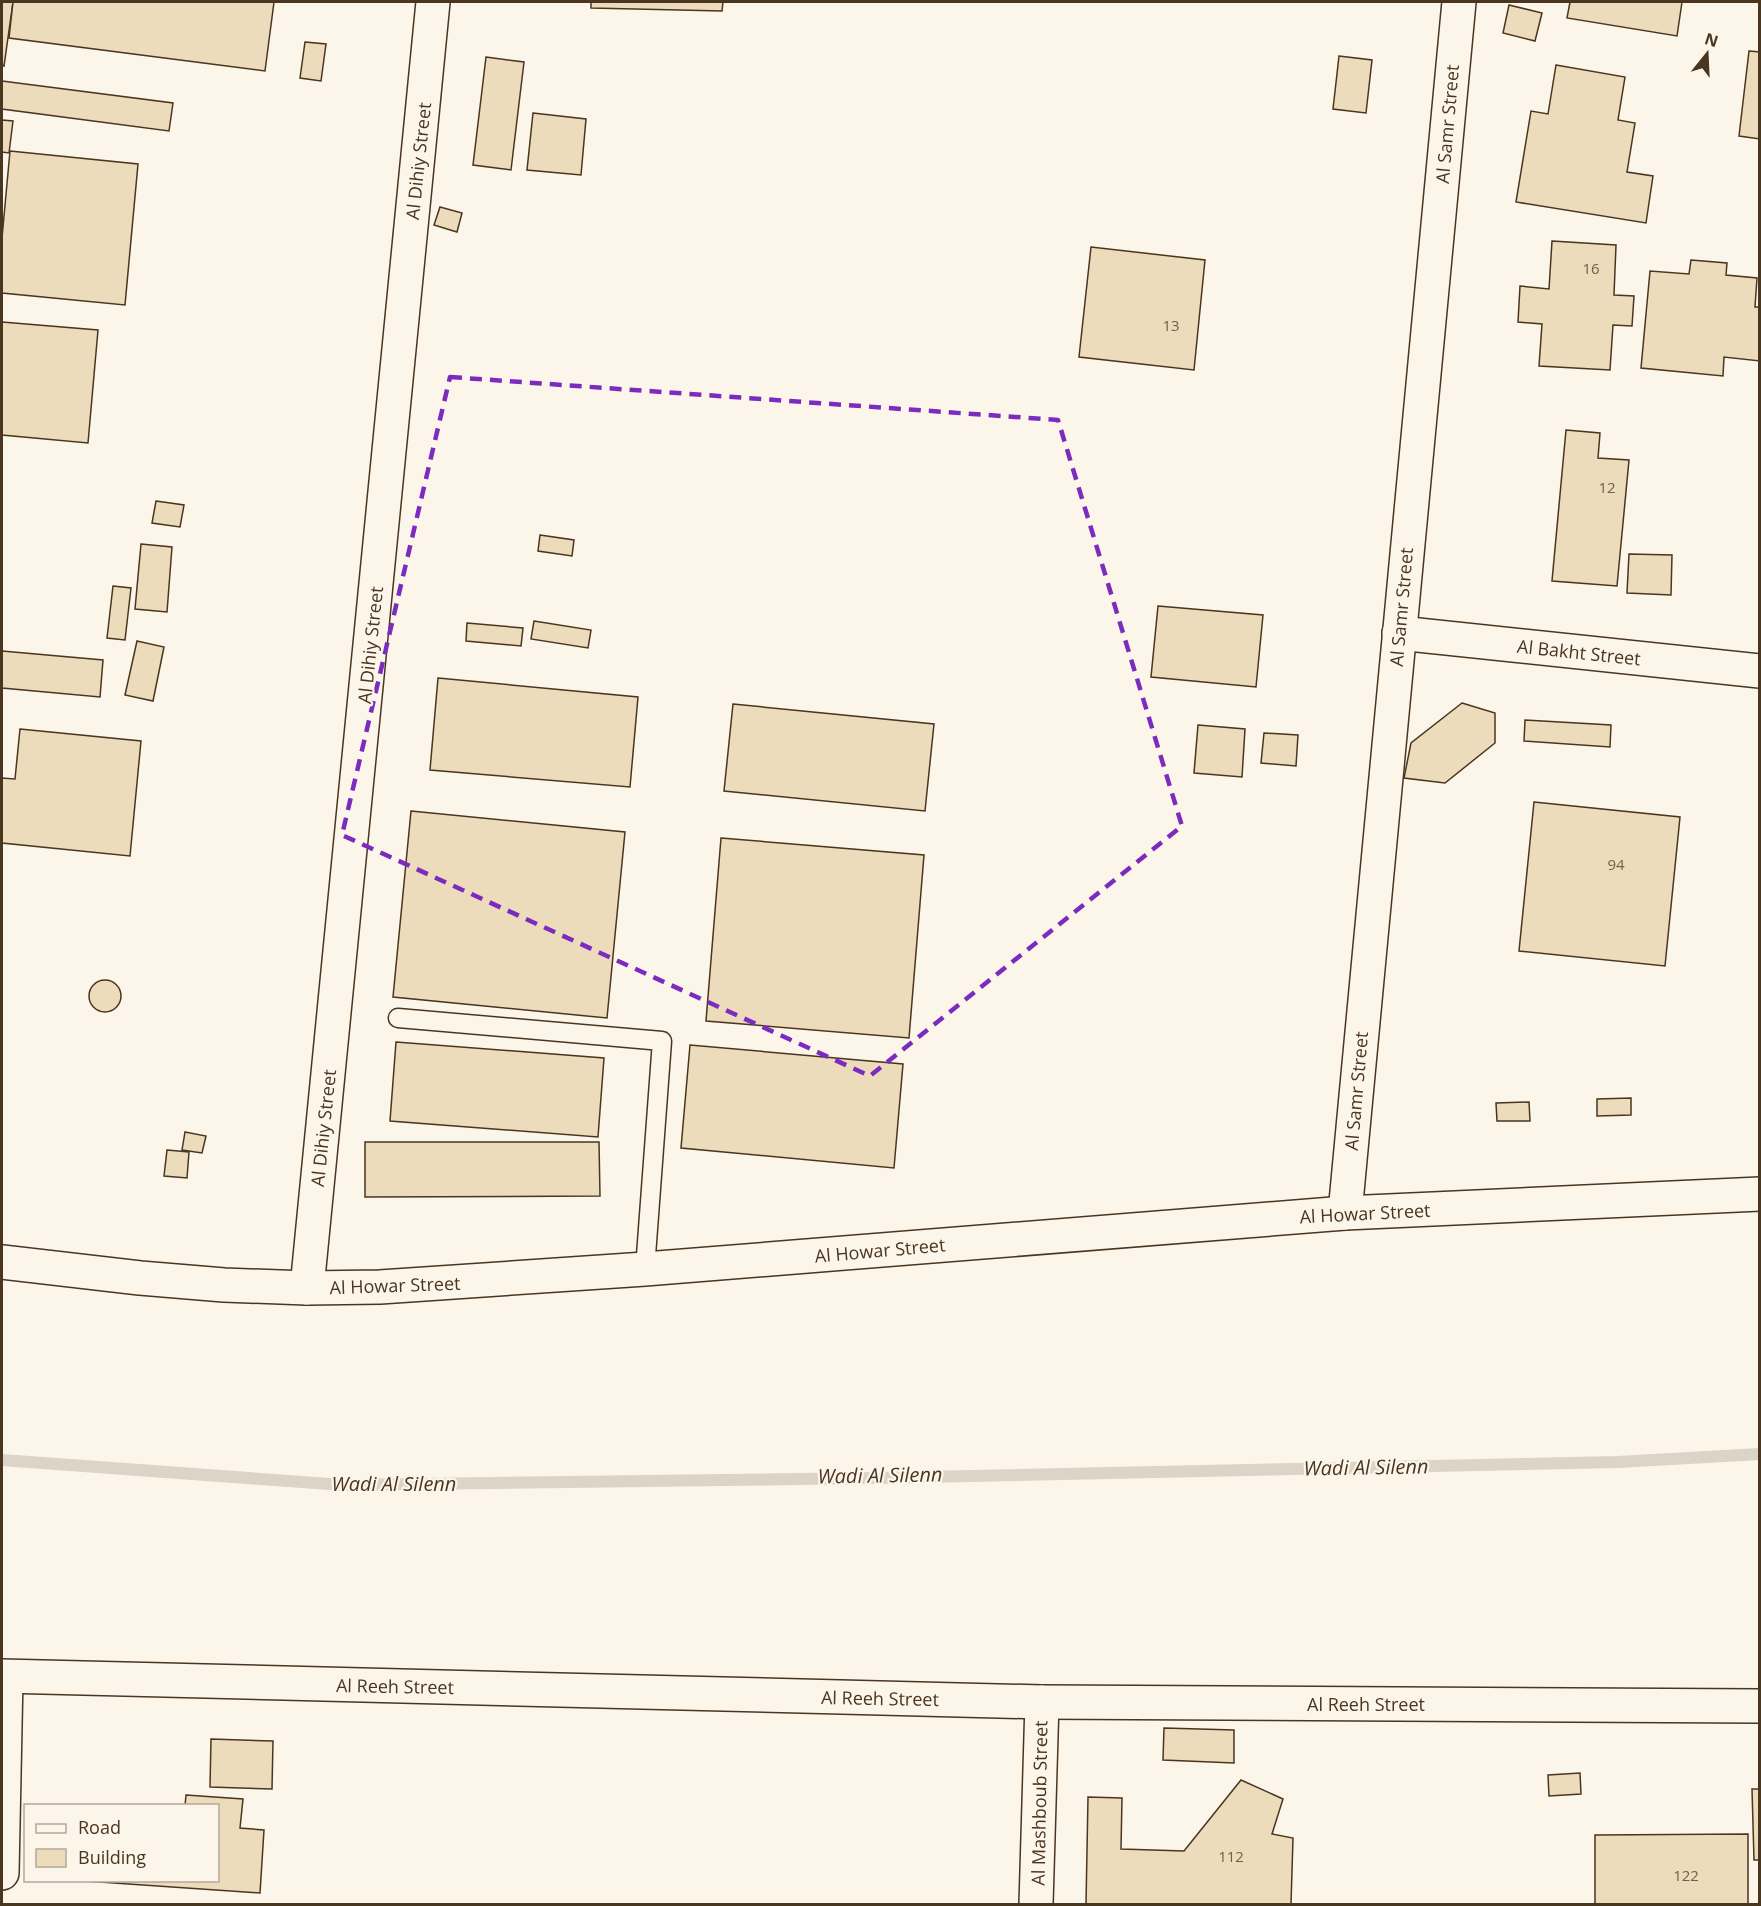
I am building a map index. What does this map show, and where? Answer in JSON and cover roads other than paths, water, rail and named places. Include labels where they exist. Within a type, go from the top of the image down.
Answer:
[{"type":"street","name":"Al Dihiy Street","points":[[307,1288],[434,2]]},
{"type":"street","name":"Al Samr Street","points":[[1345,1214],[1459,2]]},
{"type":"street","name":"Al Bakht Street","points":[[1399,633],[1760,671]]},
{"type":"street","name":"Al Howar Street","points":[[2,1262],[224,1285],[307,1288],[380,1287],[645,1269],[1345,1214],[1760,1194]]},
{"type":"street","name":"Al Reeh Street","points":[[4,1677],[1041,1702],[1760,1706]]},
{"type":"street","points":[[2,1873],[4,1677]]},
{"type":"street","name":"Al Mashboub Street","points":[[1036,1905],[1041,1702]]},
{"type":"lane","points":[[398,1018],[662,1041],[645,1269]]},
{"type":"waterway","name":"Wadi Al Silenn","points":[[2,1460],[343,1485],[878,1478],[1618,1462],[1760,1454]]}]
